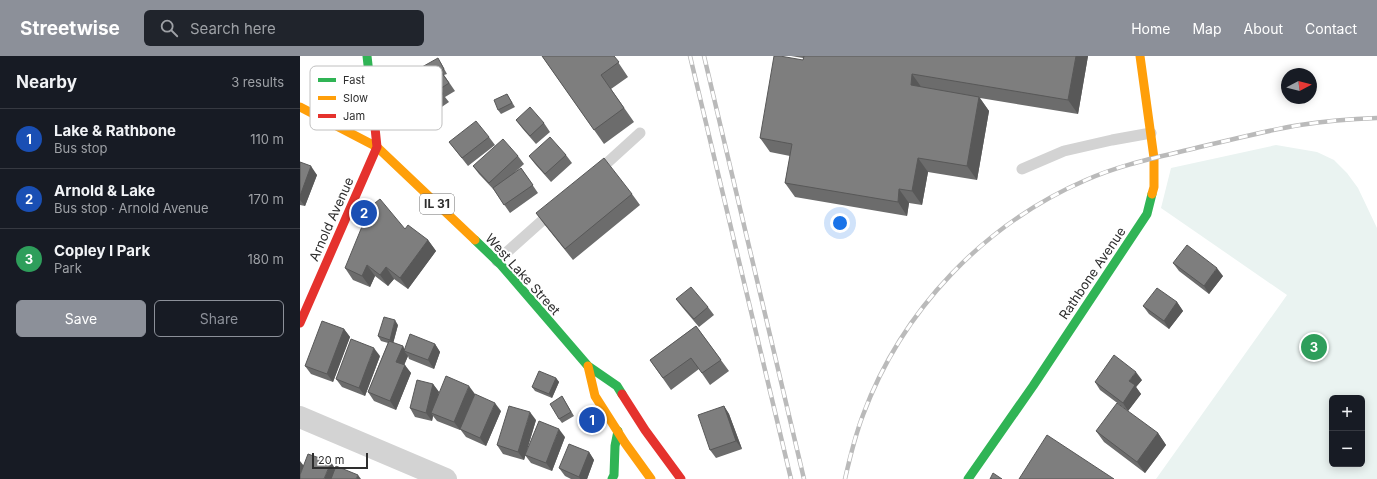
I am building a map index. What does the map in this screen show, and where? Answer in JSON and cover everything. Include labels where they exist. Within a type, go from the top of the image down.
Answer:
[{"type":"main road","points":[[367,56],[368,66]]},
{"type":"main road","name":"Rathbone Avenue","points":[[968,479],[1033,386],[1147,214],[1154,187],[1154,158],[1140,56]]},
{"type":"main road","name":"West Lake Street","points":[[300,107],[310,112]]},
{"type":"main road","name":"West Lake Street","points":[[344,130],[377,147],[497,261],[588,366],[617,386],[645,430],[681,479]]},
{"type":"main road","points":[[375,130],[377,147]]},
{"type":"main road","name":"Arnold Avenue","points":[[300,322],[377,147]]},
{"type":"main road","name":"West Lake Street","points":[[588,366],[595,396],[651,479]]},
{"type":"main road","points":[[612,479],[614,475],[615,446],[618,431]]},
{"type":"street","points":[[300,417],[446,479]]},
{"type":"lane","points":[[587,181],[640,133]]},
{"type":"lane","points":[[1022,169],[1064,151],[1151,133]]},
{"type":"lane","points":[[497,261],[563,202]]},
{"type":"shaded area","points":[[1276,145],[1317,152],[1334,160],[1347,173],[1358,188],[1377,228],[1377,479],[1156,479],[1287,295],[1161,208],[1171,168]]},
{"type":"building","points":[[542,56],[614,56],[619,62],[601,75],[624,108],[594,130]]},
{"type":"building","points":[[774,56],[803,60],[804,56],[1076,56],[1068,100],[912,74],[911,85],[979,97],[967,166],[918,158],[912,191],[899,189],[898,202],[785,183],[792,144],[760,138]]},
{"type":"building","points":[[438,58],[444,69],[442,70],[442,66],[424,66]]},
{"type":"building","points":[[442,73],[449,83],[442,88]]},
{"type":"building","points":[[507,94],[512,103],[498,110],[494,100]]},
{"type":"building","points":[[530,107],[544,123],[530,136],[516,120]]},
{"type":"building","points":[[476,121],[489,137],[462,158],[449,142]]},
{"type":"building","points":[[550,137],[566,155],[545,174],[529,156]]},
{"type":"building","points":[[503,139],[518,156],[489,183],[473,166]]},
{"type":"building","points":[[604,158],[632,194],[565,249],[536,213]]},
{"type":"building","points":[[300,162],[311,166],[300,196]]},
{"type":"building","points":[[521,168],[533,185],[504,205],[493,188]]},
{"type":"building","points":[[380,199],[405,229],[408,225],[428,240],[400,278],[386,267],[380,275],[367,265],[362,276],[345,268],[370,207]]},
{"type":"building","points":[[1187,245],[1217,268],[1204,286],[1173,263]]},
{"type":"building","points":[[691,287],[708,307],[694,319],[676,299]]},
{"type":"building","points":[[1157,288],[1177,302],[1164,321],[1143,306]]},
{"type":"building","points":[[384,317],[395,320],[390,340],[378,336]]},
{"type":"building","points":[[322,321],[344,329],[327,374],[305,366]]},
{"type":"building","points":[[696,326],[721,360],[702,373],[691,358],[663,378],[650,360]]},
{"type":"building","points":[[410,334],[435,344],[428,360],[404,351]]},
{"type":"building","points":[[351,339],[374,348],[359,388],[336,379]]},
{"type":"building","points":[[389,341],[403,346],[396,362],[405,365],[390,401],[368,392]]},
{"type":"building","points":[[1114,355],[1136,372],[1129,381],[1135,385],[1123,403],[1095,382]]},
{"type":"building","points":[[539,371],[556,378],[549,394],[532,387]]},
{"type":"building","points":[[446,376],[469,386],[454,422],[431,413]]},
{"type":"building","points":[[417,380],[433,384],[426,413],[410,408]]},
{"type":"building","points":[[475,394],[495,403],[480,438],[460,429]]},
{"type":"building","points":[[562,396],[571,412],[559,419],[550,404]]},
{"type":"building","points":[[1117,403],[1158,433],[1137,462],[1096,431]]},
{"type":"building","points":[[509,406],[530,412],[518,452],[497,445]]},
{"type":"building","points":[[724,406],[736,441],[710,450],[698,415]]},
{"type":"building","points":[[539,421],[559,429],[546,463],[525,455]]},
{"type":"building","points":[[1047,435],[1114,479],[1019,479]]},
{"type":"building","points":[[569,444],[589,452],[579,477],[559,468]]},
{"type":"building","points":[[308,454],[331,462],[324,479],[300,479],[300,475]]},
{"type":"building","points":[[336,466],[358,475],[356,479],[331,479]]},
{"type":"building","points":[[993,473],[1002,479],[990,479]]},
{"type":"railway","points":[[690,56],[791,479]]},
{"type":"railway","points":[[704,56],[804,479]]},
{"type":"railway","points":[[845,479],[855,439],[863,415],[880,377],[900,340],[924,306],[951,275],[981,246],[1014,221],[1049,198],[1100,174],[1130,164],[1288,127],[1329,121],[1377,118]]},
{"type":"traffic: fast","points":[[367,56],[368,66]]},
{"type":"traffic: fast","points":[[968,479],[1033,386],[1147,214],[1152,194]]},
{"type":"traffic: fast","points":[[475,240],[501,265],[588,366],[617,386],[622,394]]},
{"type":"traffic: fast","points":[[612,479],[614,475],[615,446],[618,431]]},
{"type":"traffic: slow","points":[[1140,56],[1154,158],[1154,187],[1152,194]]},
{"type":"traffic: slow","points":[[300,107],[310,112]]},
{"type":"traffic: slow","points":[[344,130],[377,147],[475,240]]},
{"type":"traffic: slow","points":[[588,366],[595,396],[625,443],[651,479]]},
{"type":"traffic: jam","points":[[300,323],[377,147],[375,130]]},
{"type":"traffic: jam","points":[[622,394],[645,430],[681,479]]},
{"type":"place","name":"Arnold & Lake","points":[[364,213]]},
{"type":"place","name":"Copley I Park","points":[[1314,347]]},
{"type":"place","name":"Lake & Rathbone","points":[[592,420]]}]
